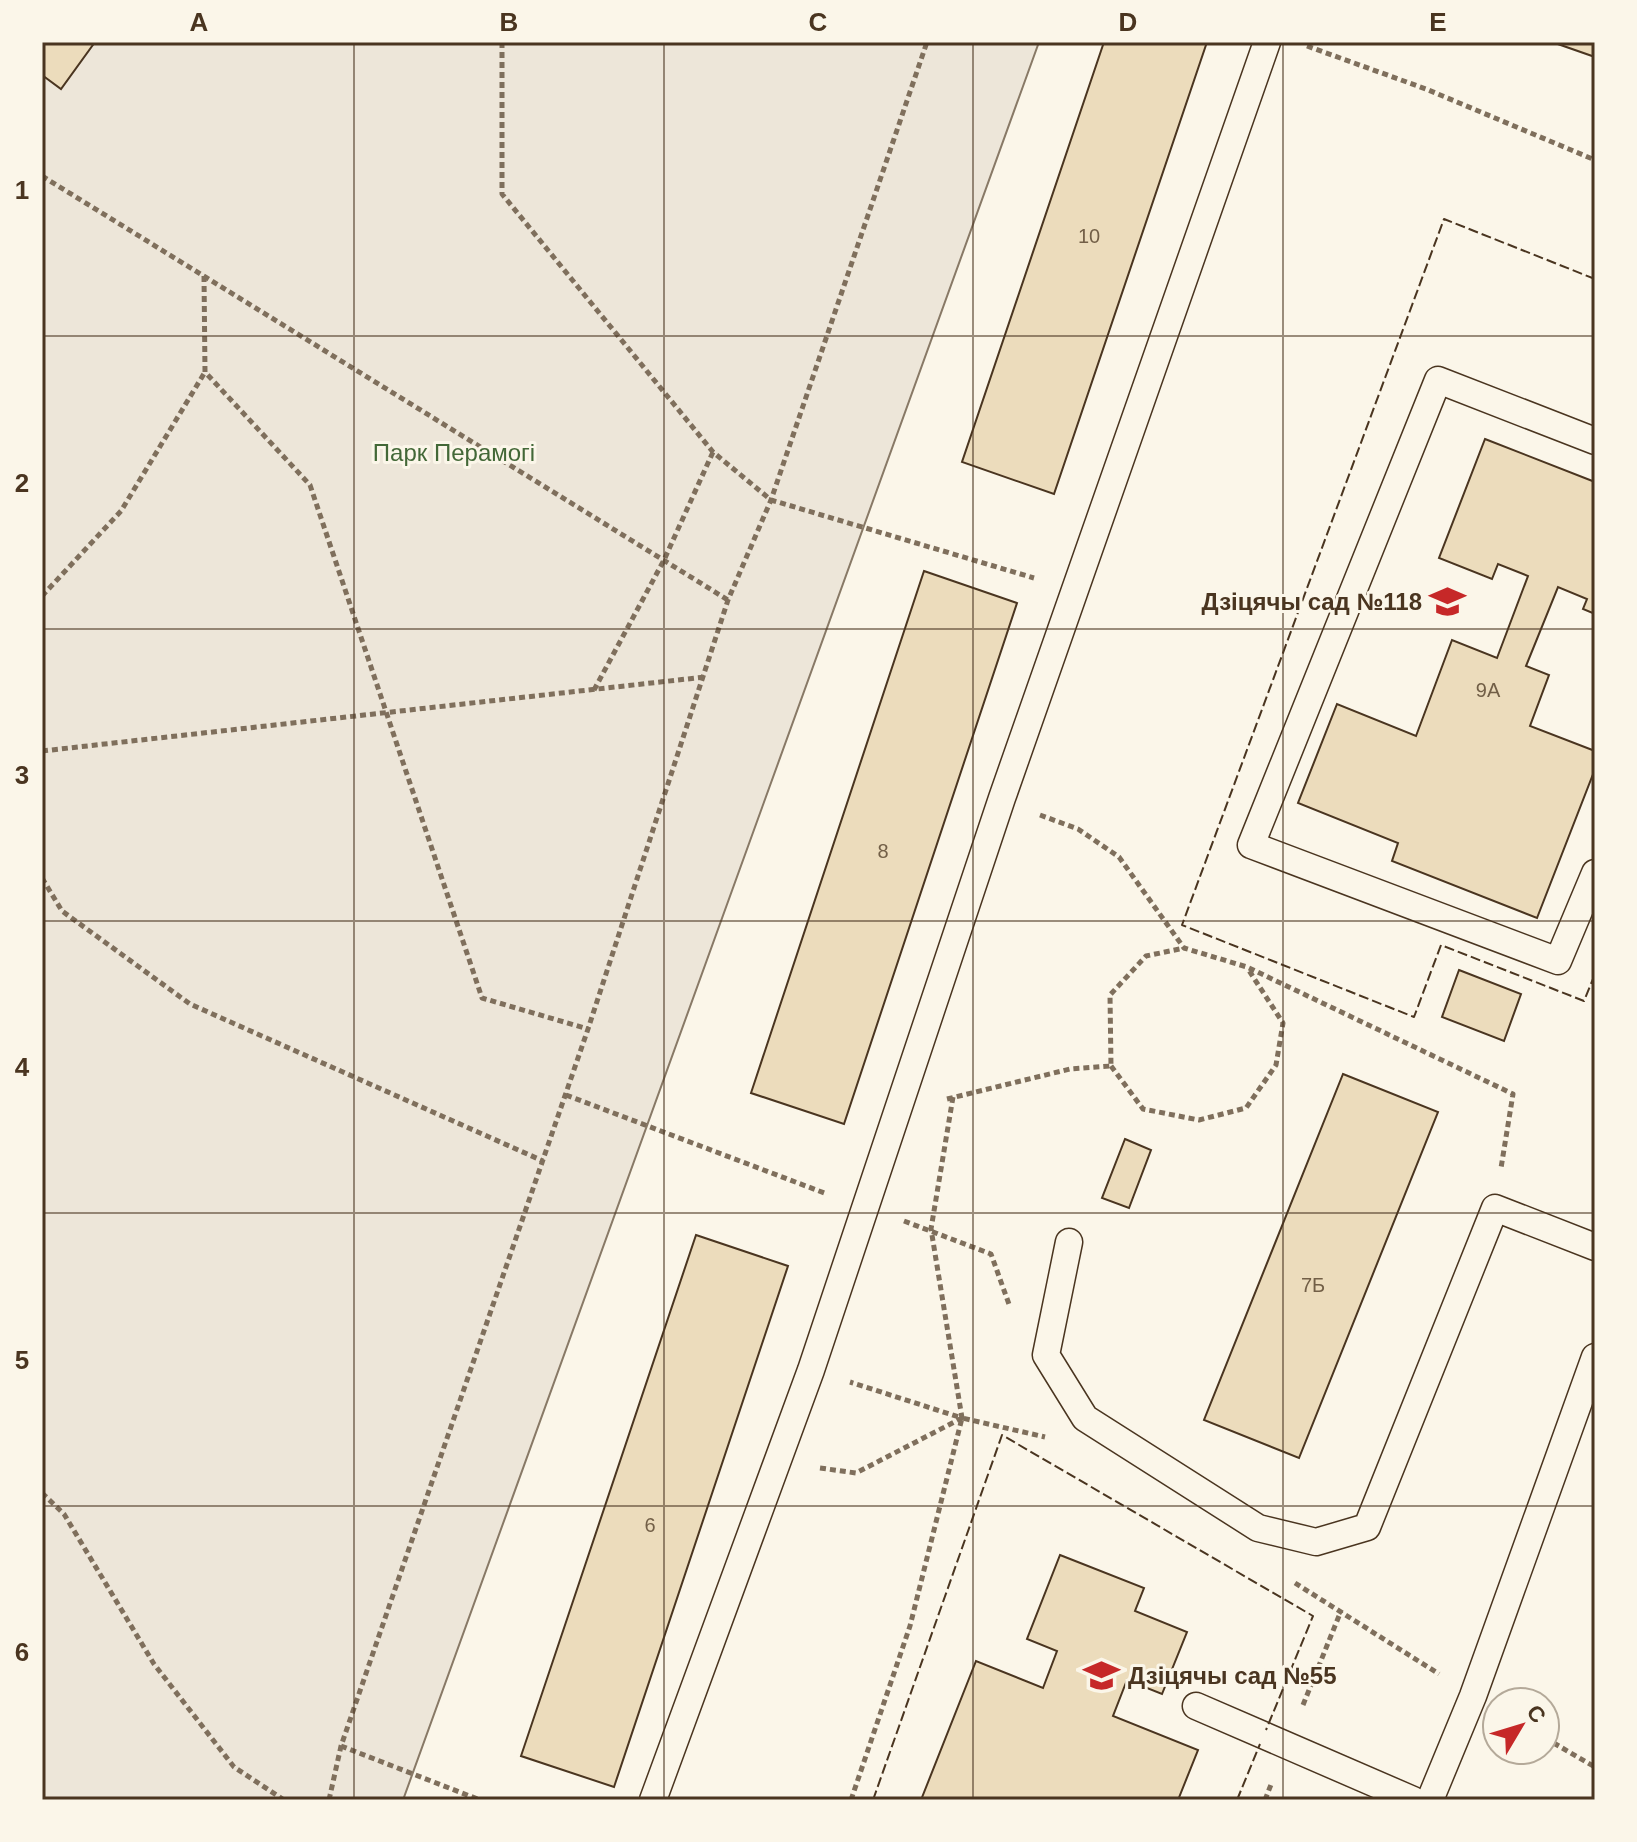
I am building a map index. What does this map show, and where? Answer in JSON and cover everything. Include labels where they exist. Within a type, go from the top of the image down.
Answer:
[{"type":"lane","points":[[653,1800],[811,1370],[1002,798],[1267,42]]},
{"type":"lane","points":[[1595,441],[1438,380],[1251,845],[1558,961],[1595,873]]},
{"type":"lane","points":[[1069,1242],[1046,1355],[1085,1418],[1258,1528],[1316,1542],[1367,1527],[1495,1208],[1595,1247]]},
{"type":"lane","points":[[1430,1800],[1473,1696],[1595,1357]]},
{"type":"lane","points":[[1196,1706],[1285,1748],[1413,1800]]},
{"type":"path","points":[[502,42],[502,194],[713,452],[771,500],[1076,591]]},
{"type":"path","points":[[329,1800],[341,1746],[566,1095],[728,600],[771,500],[927,42]]},
{"type":"path","points":[[1295,42],[1426,89],[1595,160]]},
{"type":"path","points":[[42,176],[728,600]]},
{"type":"path","points":[[42,596],[121,511],[205,372],[204,276]]},
{"type":"path","points":[[205,372],[310,485],[389,712],[482,998],[588,1029]]},
{"type":"path","points":[[594,690],[664,560],[713,452]]},
{"type":"path","points":[[42,751],[705,676]]},
{"type":"path","points":[[1002,798],[1078,829],[1119,857],[1184,948]]},
{"type":"path","points":[[42,878],[62,911],[190,1004],[543,1161]]},
{"type":"path","points":[[1247,967],[1283,1023],[1276,1065],[1246,1108],[1199,1120],[1143,1109],[1111,1066],[1110,995],[1146,956],[1184,948],[1247,967],[1513,1094],[1495,1208]]},
{"type":"path","points":[[897,1111],[1070,1069],[1111,1066]]},
{"type":"path","points":[[566,1095],[991,1254],[1012,1311]]},
{"type":"path","points":[[851,1800],[910,1626],[962,1418],[931,1229],[953,1097]]},
{"type":"path","points":[[811,1370],[962,1418],[1057,1440]]},
{"type":"path","points":[[778,1462],[856,1473],[962,1418]]},
{"type":"path","points":[[42,1493],[64,1514],[154,1664],[234,1767],[284,1800]]},
{"type":"path","points":[[1287,1579],[1473,1696]]},
{"type":"path","points":[[1285,1748],[1341,1611]]},
{"type":"path","points":[[341,1746],[480,1800]]},
{"type":"path","points":[[1561,1747],[1595,1767]]},
{"type":"green space","name":"Парк Перамогі","points":[[42,42],[1039,42],[403,1800],[42,1800]]},
{"type":"building","points":[[42,42],[95,42],[61,89],[42,75]]},
{"type":"building","points":[[1104,42],[1207,42],[1054,494],[962,462]]},
{"type":"building","points":[[1552,42],[1595,42],[1595,57]]},
{"type":"building","points":[[1485,439],[1595,482],[1595,614],[1583,609],[1587,599],[1558,587],[1526,666],[1549,675],[1530,726],[1595,751],[1595,769],[1537,918],[1392,861],[1398,843],[1298,803],[1337,704],[1416,736],[1452,640],[1497,658],[1528,576],[1498,564],[1492,579],[1439,558]]},
{"type":"building","points":[[924,571],[1017,603],[844,1124],[751,1093]]},
{"type":"building","points":[[1459,970],[1521,994],[1504,1041],[1442,1017]]},
{"type":"building","points":[[1343,1074],[1438,1112],[1299,1458],[1204,1420]]},
{"type":"building","points":[[1125,1139],[1151,1150],[1129,1208],[1102,1198]]},
{"type":"building","points":[[696,1235],[788,1266],[614,1787],[521,1756]]},
{"type":"building","points":[[1060,1555],[1144,1588],[1135,1611],[1187,1632],[1162,1694],[1127,1680],[1113,1716],[1198,1750],[1178,1800],[921,1800],[976,1661],[1043,1688],[1057,1651],[1027,1639]]},
{"type":"fence","points":[[1595,279],[1444,219],[1182,925],[1414,1017],[1441,945],[1584,1001],[1595,974]]},
{"type":"fence","points":[[873,1800],[1002,1435],[1313,1616],[1266,1730]]},
{"type":"fence","points":[[1237,1800],[1260,1744]]},
{"type":"place","name":"Дзіцячы сад №118","points":[[1448,602]]},
{"type":"place","name":"Дзіцячы сад №55","points":[[1102,1676]]}]
